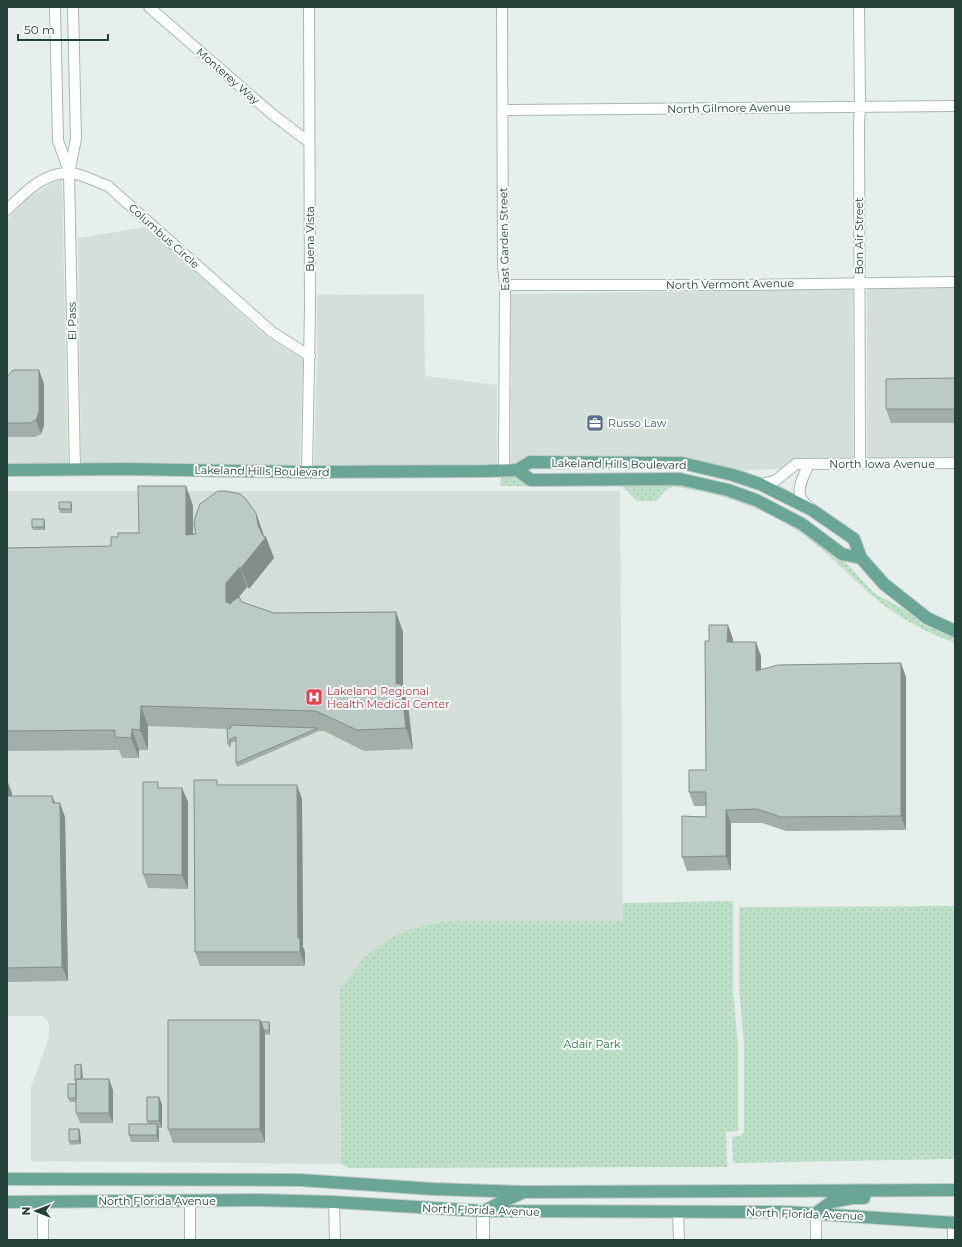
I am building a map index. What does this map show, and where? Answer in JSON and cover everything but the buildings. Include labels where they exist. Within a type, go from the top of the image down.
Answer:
[{"type":"main road","name":"Lakeland Hills Boulevard","points":[[7,470],[74,469],[307,472],[517,470],[530,462],[682,463],[733,475],[760,484],[812,510],[854,539],[861,558],[884,584],[926,618],[955,631]]},
{"type":"main road","name":"Lakeland Hills Boulevard","points":[[517,470],[531,480],[680,479],[728,490],[756,500],[802,524],[842,554],[861,558]]},
{"type":"main road","name":"North Florida Avenue","points":[[7,1179],[293,1180],[440,1189],[526,1192],[955,1190]]},
{"type":"main road","points":[[483,1211],[503,1200],[526,1192]]},
{"type":"main road","points":[[816,1213],[832,1202],[852,1198],[955,1198]]},
{"type":"main road","name":"North Florida Avenue","points":[[7,1202],[258,1200],[334,1202],[483,1211],[756,1211],[816,1213],[954,1223]]},
{"type":"street","name":"El Pass","points":[[55,7],[58,140],[69,173]]},
{"type":"street","name":"El Pass","points":[[73,7],[76,139],[69,173],[74,469]]},
{"type":"street","name":"Monterey Way","points":[[149,7],[272,114],[309,142]]},
{"type":"street","name":"Buena Vista","points":[[307,472],[310,356],[309,7]]},
{"type":"street","name":"East Garden Street","points":[[502,7],[504,470]]},
{"type":"street","name":"Bon Air Street","points":[[860,7],[860,464]]},
{"type":"street","name":"North Gilmore Avenue","points":[[503,110],[955,106]]},
{"type":"street","name":"Columbus Circle","points":[[7,210],[25,192],[53,175],[69,173],[108,186],[272,332],[310,356]]},
{"type":"street","name":"North Vermont Avenue","points":[[504,285],[744,285],[955,282]]},
{"type":"street","name":"North Iowa Avenue","points":[[760,484],[775,482],[796,464],[955,464]]},
{"type":"street","points":[[809,464],[799,491],[801,499],[812,510]]},
{"type":"street","points":[[43,1201],[43,1240]]},
{"type":"street","points":[[190,1201],[190,1240]]},
{"type":"street","points":[[334,1202],[335,1240]]},
{"type":"street","points":[[483,1211],[484,1240]]},
{"type":"street","points":[[678,1212],[679,1240]]},
{"type":"street","points":[[816,1213],[816,1240]]},
{"type":"street","points":[[953,1240],[954,1223]]},
{"type":"shaded area","points":[[62,180],[68,463],[7,464],[7,219],[30,197],[55,181]]},
{"type":"shaded area","points":[[145,227],[267,337],[303,359],[300,466],[81,463],[78,238]]},
{"type":"shaded area","points":[[955,288],[955,457],[867,458],[867,289]]},
{"type":"shaded area","points":[[853,289],[853,458],[808,459],[793,468],[715,472],[681,464],[511,464],[511,294]]},
{"type":"shaded area","points":[[424,294],[425,376],[497,385],[497,464],[314,466],[317,358],[319,354],[317,353],[317,295]]},
{"type":"shaded area","name":"Lakeland Regional Health Medical Center","points":[[7,491],[620,491],[623,921],[459,921],[440,922],[419,927],[339,990],[341,1164],[31,1161],[31,1087],[49,1037],[49,1023],[42,1016],[7,1016]]},
{"type":"green space","points":[[501,477],[680,477],[718,486],[819,534],[875,594],[904,609],[923,624],[955,638],[955,643],[919,627],[893,612],[875,598],[816,544],[792,527],[764,512],[734,500],[702,492],[672,487],[663,493],[656,501],[637,501],[622,486],[500,486]]},
{"type":"green space","name":"Adair Park","points":[[733,901],[733,991],[738,1045],[738,1131],[726,1132],[727,1167],[349,1168],[341,1164],[339,990],[364,958],[383,943],[399,934],[440,922],[623,921],[623,903]]},
{"type":"green space","points":[[955,906],[955,1159],[733,1163],[732,1137],[741,1135],[744,1131],[744,1045],[739,991],[739,907]]},
{"type":"place","name":"Russo Law","points":[[595,423]]},
{"type":"place","name":"Lakeland Regional Health Medical Center","points":[[314,697]]}]
